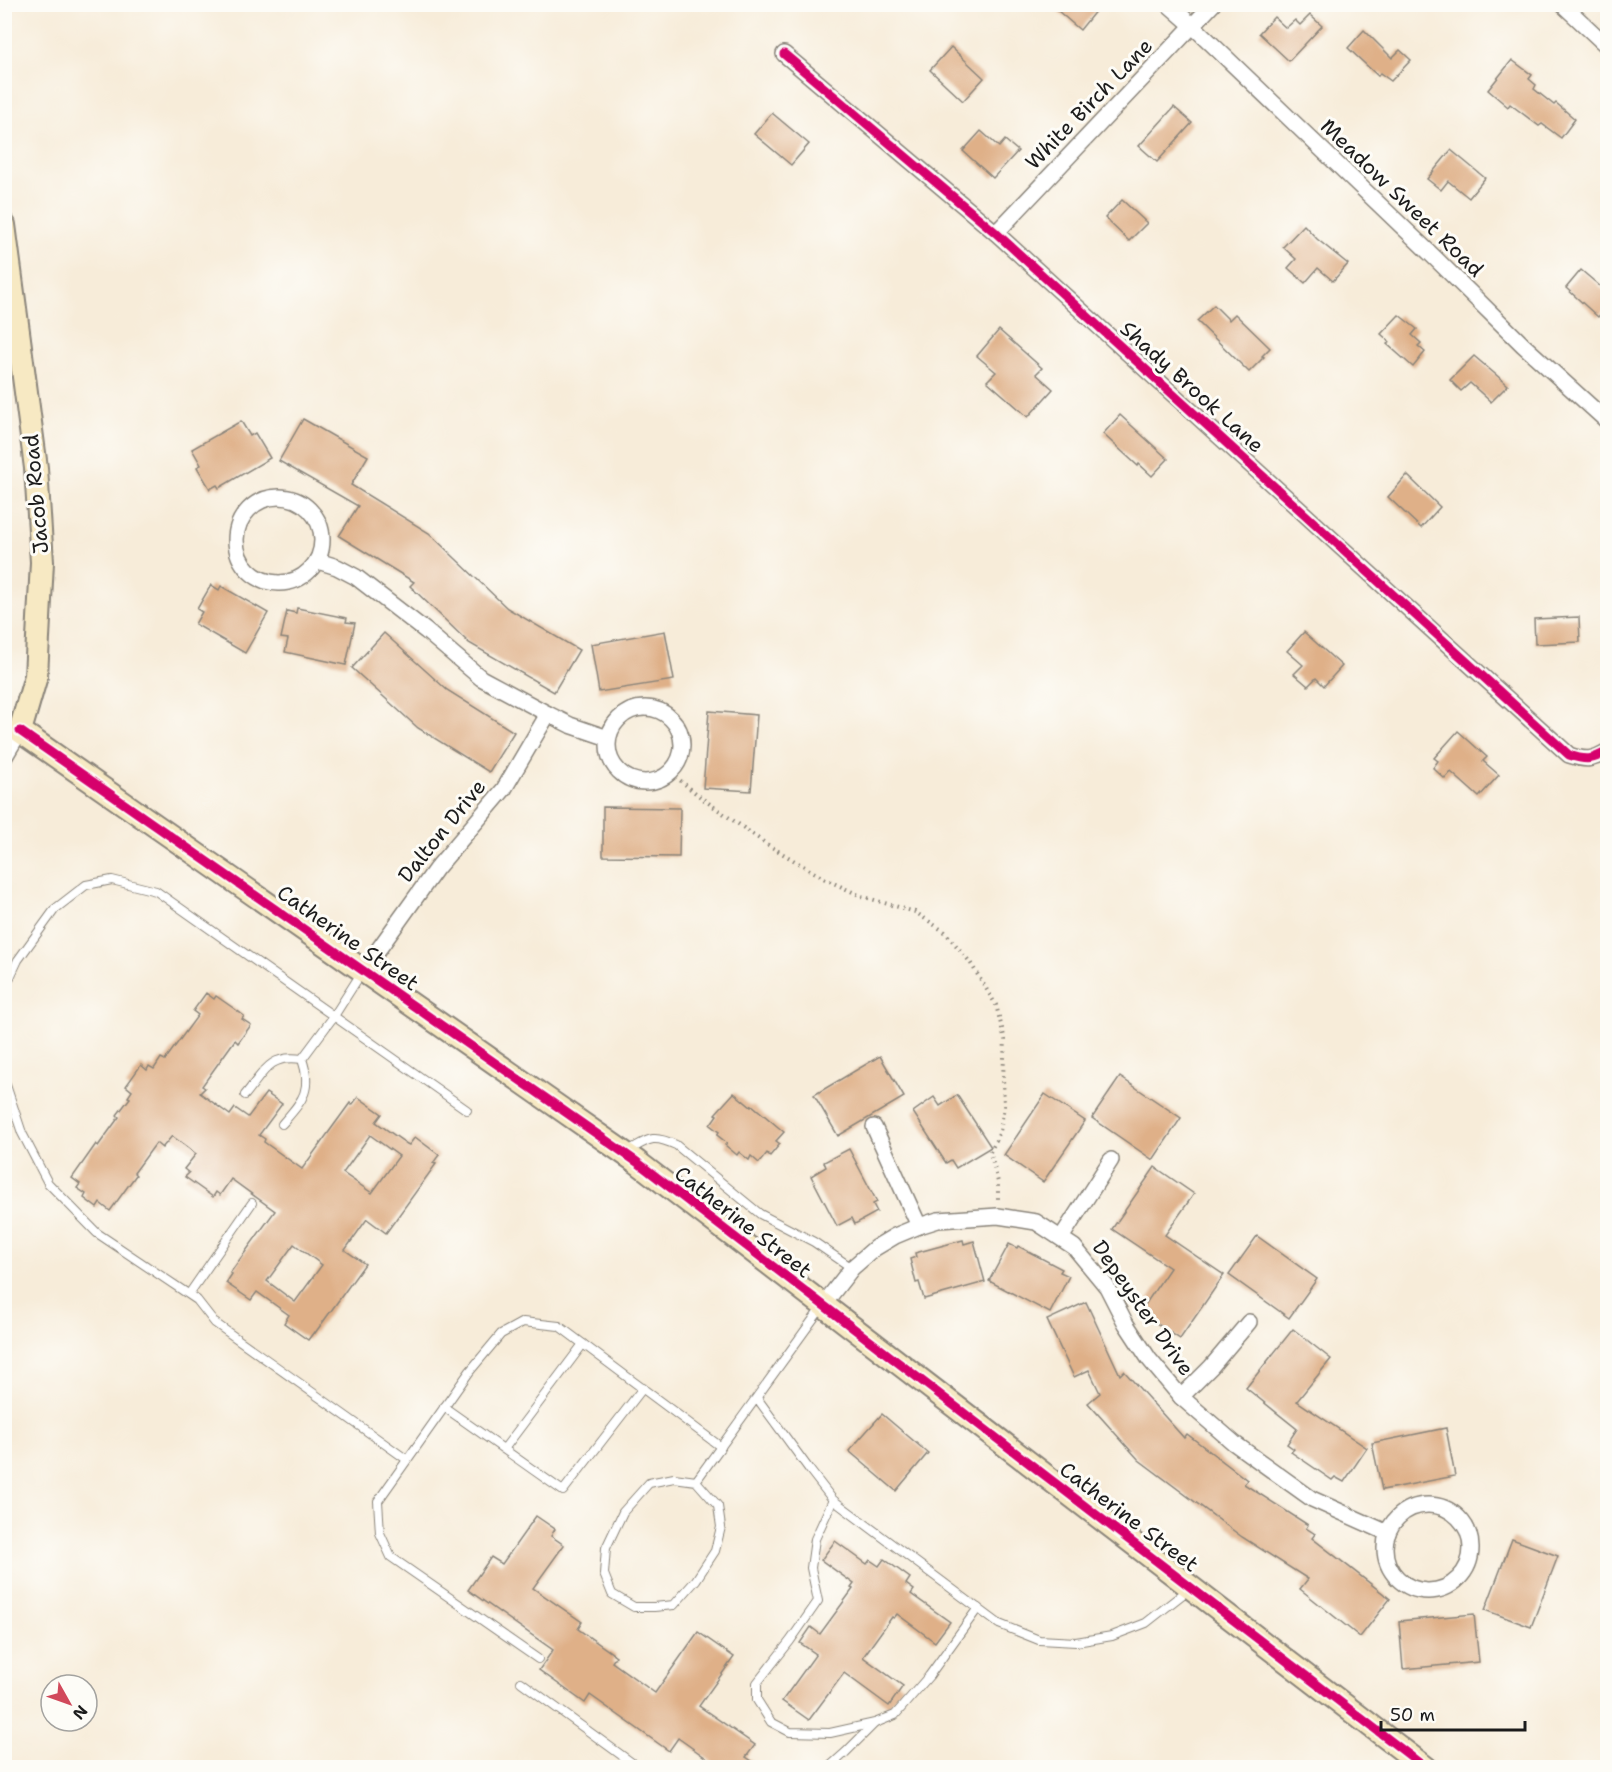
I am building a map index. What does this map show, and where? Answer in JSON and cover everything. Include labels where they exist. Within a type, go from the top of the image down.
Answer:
[{"type":"street","name":"Meadow Sweet Road","points":[[1168,4],[1523,345],[1608,422]]},
{"type":"street","name":"White Birch Lane","points":[[996,233],[1213,4]]},
{"type":"street","points":[[1562,4],[1608,47]]},
{"type":"street","name":"Shady Brook Lane","points":[[784,54],[996,233],[1569,755],[1582,759],[1595,759],[1608,751]]},
{"type":"street","name":"Jacob Road","points":[[4,225],[36,468],[42,562],[36,676],[20,731],[4,758]]},
{"type":"street","points":[[284,496],[300,502],[313,512],[321,528],[323,545],[318,561],[307,574],[292,583],[275,584],[259,579],[245,568],[237,553],[236,536],[241,520],[251,506],[267,498],[284,496]]},
{"type":"street","points":[[318,561],[337,567],[356,578],[426,631],[481,678],[570,725],[608,738]]},
{"type":"street","points":[[646,708],[661,711],[673,719],[680,732],[683,747],[679,761],[671,773],[658,781],[644,783],[629,780],[617,771],[609,759],[607,744],[610,730],[619,718],[632,710],[646,708]]},
{"type":"street","name":"Dalton Drive","points":[[363,970],[436,869],[504,789],[548,714]]},
{"type":"street","name":"Catherine Street","points":[[20,731],[624,1153],[1426,1767]]},
{"type":"street","points":[[874,1127],[919,1226]]},
{"type":"street","points":[[1060,1238],[1111,1160]]},
{"type":"street","name":"Depeyster Drive","points":[[823,1305],[852,1268],[875,1248],[919,1226],[938,1220],[998,1216],[1036,1222],[1074,1247],[1107,1287],[1126,1324],[1149,1359],[1181,1397],[1234,1443],[1312,1499],[1388,1533]]},
{"type":"street","points":[[1181,1397],[1211,1367],[1249,1322]]},
{"type":"street","points":[[1427,1505],[1444,1508],[1458,1517],[1467,1530],[1471,1547],[1468,1564],[1459,1578],[1446,1588],[1429,1592],[1412,1589],[1398,1580],[1389,1566],[1385,1549],[1388,1533],[1397,1519],[1410,1509],[1427,1505]]},
{"type":"lane","points":[[4,990],[18,960],[55,909],[86,885],[112,880],[156,891],[467,1110]]},
{"type":"lane","points":[[302,1059],[334,1016],[363,970]]},
{"type":"lane","points":[[245,1095],[274,1060],[289,1057],[302,1059]]},
{"type":"lane","points":[[282,1124],[300,1104],[307,1087],[307,1074],[302,1059]]},
{"type":"lane","points":[[4,1079],[22,1133],[48,1183],[97,1233],[189,1294],[197,1300],[215,1323],[406,1459]]},
{"type":"lane","points":[[624,1153],[647,1140],[660,1138],[676,1145],[760,1214],[814,1242],[852,1268]]},
{"type":"lane","points":[[189,1294],[252,1203]]},
{"type":"lane","points":[[696,1481],[823,1305]]},
{"type":"lane","points":[[538,1659],[391,1557],[380,1533],[378,1501],[470,1371],[501,1334],[523,1322],[559,1326],[721,1447]]},
{"type":"lane","points":[[504,1449],[583,1344]]},
{"type":"lane","points":[[444,1407],[563,1491],[643,1388]]},
{"type":"lane","points":[[757,1398],[833,1500],[999,1624],[1039,1640],[1076,1642],[1112,1636],[1146,1623],[1191,1587]]},
{"type":"lane","points":[[674,1478],[696,1481],[718,1506],[721,1527],[715,1551],[696,1580],[674,1605],[634,1607],[612,1594],[604,1574],[606,1548],[622,1512],[649,1483],[674,1478]]},
{"type":"lane","points":[[833,1500],[815,1539],[811,1568],[818,1601],[757,1683],[757,1700],[771,1722],[790,1732],[830,1733],[875,1723],[895,1715],[929,1676],[978,1608]]},
{"type":"lane","points":[[521,1682],[639,1767]]},
{"type":"lane","points":[[828,1767],[875,1723]]},
{"type":"path","points":[[671,773],[703,800],[765,843],[825,879],[861,896],[915,912],[945,932],[970,962],[996,1005],[1005,1040],[1004,1107],[1000,1132],[990,1152],[998,1182],[998,1216]]},
{"type":"building","points":[[1050,4],[1101,4],[1080,30]]},
{"type":"building","points":[[1310,15],[1322,26],[1289,61],[1259,33],[1274,17],[1286,28],[1295,20],[1300,25]]},
{"type":"building","points":[[1364,30],[1392,58],[1400,50],[1411,60],[1391,81],[1380,73],[1378,76],[1348,48]]},
{"type":"building","points":[[951,47],[984,78],[963,101],[930,70]]},
{"type":"building","points":[[1512,60],[1532,75],[1529,79],[1536,85],[1534,89],[1575,119],[1561,138],[1542,124],[1539,126],[1510,104],[1508,107],[1488,90]]},
{"type":"building","points":[[1174,107],[1192,123],[1157,162],[1139,146]]},
{"type":"building","points":[[772,113],[809,144],[791,165],[754,134]]},
{"type":"building","points":[[981,131],[999,147],[1005,140],[1018,151],[993,178],[963,151]]},
{"type":"building","points":[[1451,150],[1485,178],[1469,198],[1448,181],[1441,190],[1427,179]]},
{"type":"building","points":[[1122,200],[1147,223],[1129,241],[1105,218]]},
{"type":"building","points":[[1304,225],[1317,239],[1348,264],[1333,281],[1318,268],[1305,283],[1288,268],[1296,259],[1283,247]]},
{"type":"building","points":[[1581,270],[1608,293],[1608,306],[1598,317],[1566,288]]},
{"type":"building","points":[[1214,305],[1229,320],[1235,314],[1270,348],[1249,372],[1197,321]]},
{"type":"building","points":[[1399,315],[1417,329],[1412,335],[1421,343],[1418,346],[1425,352],[1413,367],[1387,344],[1390,342],[1381,334]]},
{"type":"building","points":[[999,330],[1042,368],[1036,374],[1053,389],[1028,417],[987,381],[996,372],[977,356]]},
{"type":"building","points":[[1474,356],[1508,385],[1491,402],[1470,383],[1461,391],[1450,380]]},
{"type":"building","points":[[1120,415],[1168,459],[1152,476],[1103,434]]},
{"type":"building","points":[[303,419],[368,456],[351,485],[429,533],[507,608],[579,650],[554,692],[469,643],[410,586],[414,582],[339,536],[358,506],[279,461]]},
{"type":"building","points":[[241,421],[250,436],[255,433],[270,458],[219,488],[217,485],[210,489],[197,467],[201,465],[192,449]]},
{"type":"building","points":[[1407,475],[1440,507],[1421,528],[1388,497]]},
{"type":"building","points":[[211,585],[219,590],[221,586],[268,613],[245,653],[195,624],[202,612],[197,609]]},
{"type":"building","points":[[297,608],[347,618],[346,622],[355,623],[346,665],[285,652],[288,639],[281,638],[287,611],[296,613]]},
{"type":"building","points":[[1579,617],[1580,642],[1535,644],[1534,619]]},
{"type":"building","points":[[665,631],[674,680],[599,692],[591,644]]},
{"type":"building","points":[[1304,632],[1342,666],[1324,686],[1316,678],[1308,686],[1294,674],[1303,665],[1287,651]]},
{"type":"building","points":[[384,633],[447,690],[514,732],[489,772],[418,728],[352,668]]},
{"type":"building","points":[[709,711],[757,715],[751,791],[703,788]]},
{"type":"building","points":[[1458,731],[1487,757],[1483,761],[1499,775],[1479,797],[1451,772],[1445,779],[1433,768],[1438,761],[1434,758]]},
{"type":"building","points":[[603,807],[680,808],[679,857],[603,856]]},
{"type":"building","points":[[206,993],[214,999],[216,996],[239,1012],[244,1016],[242,1019],[251,1025],[238,1043],[235,1040],[202,1086],[205,1088],[200,1093],[230,1115],[235,1108],[248,1117],[266,1093],[282,1104],[259,1135],[265,1139],[264,1142],[302,1169],[350,1103],[352,1105],[358,1097],[382,1114],[376,1122],[407,1144],[409,1145],[415,1137],[439,1155],[433,1163],[436,1164],[386,1233],[367,1219],[345,1250],[365,1264],[308,1340],[284,1323],[289,1315],[257,1292],[251,1300],[226,1283],[232,1274],[230,1273],[275,1211],[231,1179],[220,1195],[216,1192],[213,1197],[185,1177],[189,1173],[184,1169],[196,1154],[172,1136],[162,1148],[156,1143],[110,1211],[100,1203],[97,1208],[84,1198],[86,1194],[77,1188],[80,1184],[72,1178],[119,1117],[117,1115],[130,1098],[128,1097],[132,1091],[126,1086],[141,1065],[147,1070],[149,1066],[154,1069],[161,1058],[165,1060],[198,1015],[193,1011]],"holes":[[[370,1135],[399,1156],[372,1193],[343,1173]],[[294,1244],[322,1265],[295,1302],[267,1281]]]},
{"type":"building","points":[[880,1056],[904,1097],[838,1136],[814,1095]]},
{"type":"building","points":[[1120,1077],[1181,1118],[1153,1160],[1092,1118]]},
{"type":"building","points":[[734,1093],[784,1132],[776,1141],[780,1144],[770,1156],[767,1153],[759,1163],[751,1156],[749,1160],[739,1152],[737,1155],[725,1145],[727,1143],[717,1135],[719,1132],[710,1125],[717,1115],[715,1114]]},
{"type":"building","points":[[1045,1094],[1085,1121],[1043,1182],[1004,1155]]},
{"type":"building","points":[[957,1095],[991,1147],[956,1168],[951,1160],[946,1163],[913,1112],[934,1097],[940,1106]]},
{"type":"building","points":[[849,1149],[877,1202],[873,1204],[877,1212],[855,1224],[852,1218],[837,1226],[811,1176],[826,1167],[824,1162]]},
{"type":"building","points":[[1155,1167],[1194,1194],[1165,1235],[1224,1275],[1180,1339],[1140,1312],[1170,1268],[1112,1229]]},
{"type":"building","points":[[1257,1236],[1317,1279],[1289,1318],[1229,1275]]},
{"type":"building","points":[[963,1240],[964,1244],[974,1241],[985,1282],[924,1299],[919,1282],[916,1283],[910,1259],[916,1257],[915,1253]]},
{"type":"building","points":[[1009,1244],[1017,1248],[1018,1246],[1062,1269],[1060,1272],[1069,1276],[1050,1313],[989,1281]]},
{"type":"building","points":[[1086,1302],[1120,1375],[1124,1371],[1184,1438],[1187,1434],[1247,1480],[1244,1484],[1308,1525],[1306,1528],[1315,1534],[1312,1538],[1390,1599],[1360,1637],[1300,1589],[1308,1579],[1242,1537],[1139,1460],[1088,1403],[1100,1393],[1089,1370],[1074,1377],[1047,1320]]},
{"type":"building","points":[[1293,1329],[1331,1359],[1297,1401],[1367,1448],[1344,1482],[1335,1477],[1332,1480],[1291,1452],[1294,1449],[1287,1444],[1297,1429],[1246,1388]]},
{"type":"building","points":[[882,1414],[928,1453],[896,1491],[849,1451]]},
{"type":"building","points":[[1446,1428],[1455,1476],[1382,1490],[1372,1443]]},
{"type":"building","points":[[536,1516],[555,1529],[551,1536],[564,1545],[533,1588],[582,1622],[578,1629],[616,1656],[612,1662],[655,1693],[698,1632],[734,1657],[699,1706],[755,1745],[746,1757],[761,1767],[719,1767],[678,1738],[669,1751],[590,1695],[585,1703],[539,1670],[553,1650],[468,1590],[491,1557],[502,1564]]},
{"type":"building","points":[[1512,1539],[1558,1556],[1531,1627],[1485,1610]]},
{"type":"building","points":[[835,1541],[867,1564],[870,1560],[879,1566],[884,1559],[910,1578],[906,1584],[914,1590],[911,1594],[950,1622],[935,1642],[897,1614],[894,1618],[892,1617],[863,1657],[903,1686],[889,1706],[844,1673],[809,1720],[782,1701],[816,1654],[800,1643],[811,1627],[820,1634],[853,1589],[851,1588],[854,1584],[821,1560]]},
{"type":"building","points":[[1474,1614],[1479,1662],[1403,1669],[1399,1621]]},
{"type":"cycle path","points":[[784,54],[996,233],[1569,755],[1589,759],[1608,751]]},
{"type":"cycle path","points":[[20,731],[637,1162],[1426,1768]]}]
